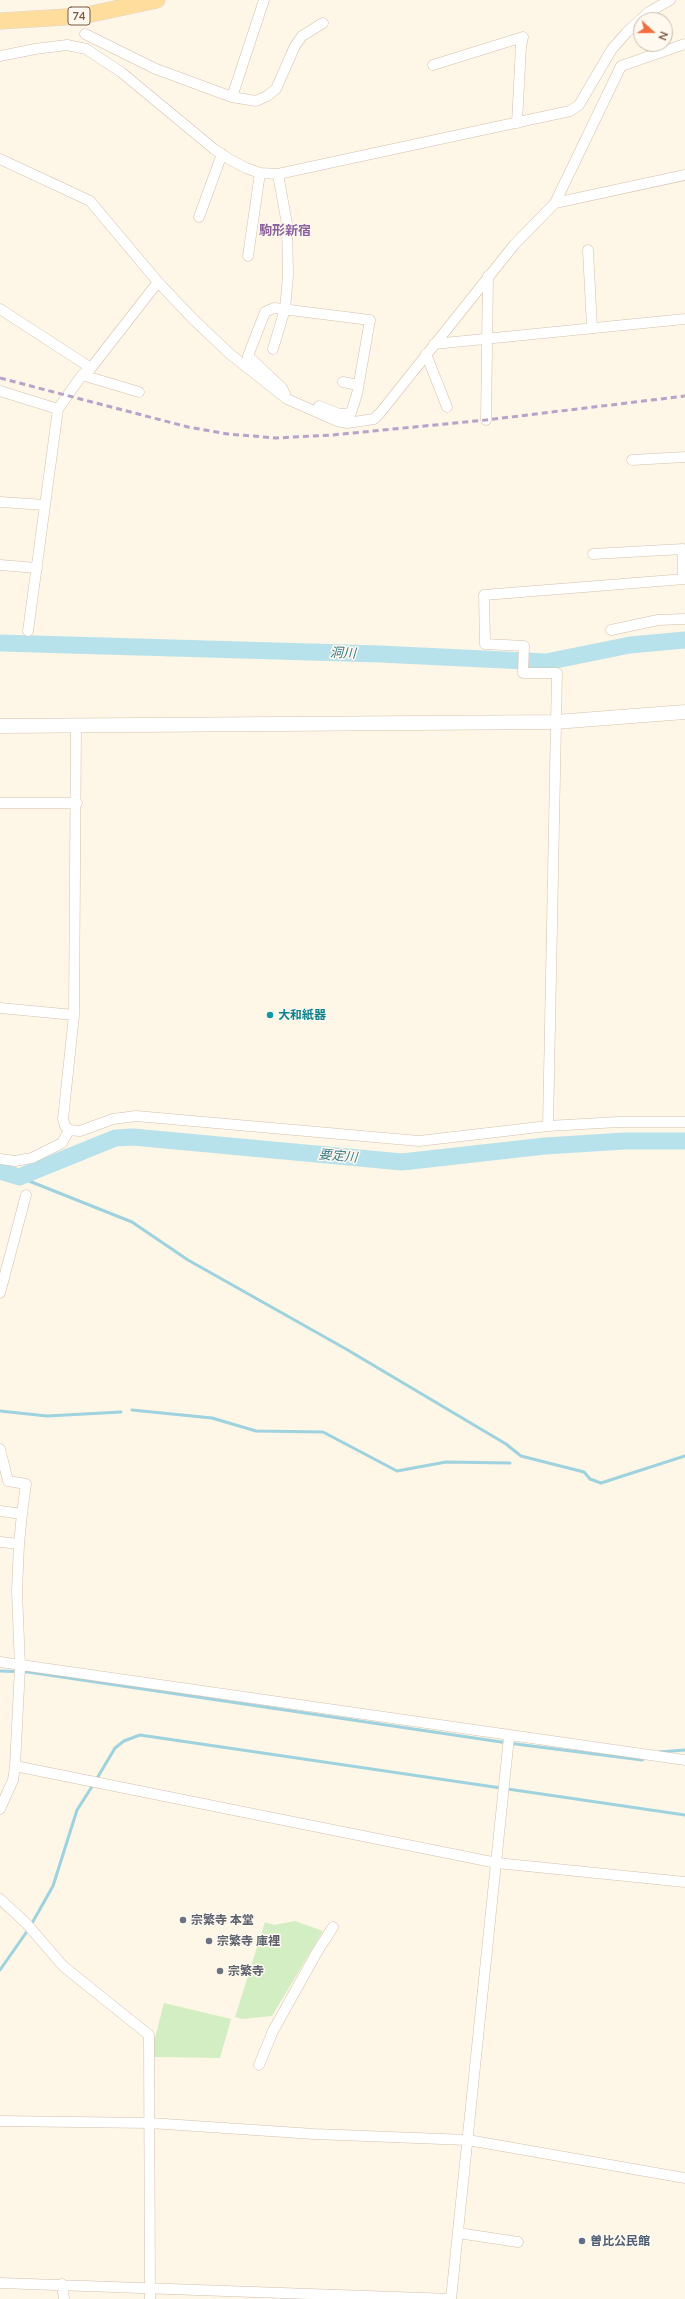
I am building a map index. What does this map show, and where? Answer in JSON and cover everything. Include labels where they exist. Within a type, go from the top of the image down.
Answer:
[{"type":"main road","name":"74","points":[[0,22],[82,16],[157,0]]},
{"type":"street","points":[[232,98],[264,0]]},
{"type":"street","points":[[0,56],[35,49],[67,45],[86,49],[121,72],[222,154],[246,168],[260,173],[278,174],[517,123],[570,110],[579,105],[612,49],[627,32],[649,12],[670,0]]},
{"type":"street","points":[[85,34],[156,69],[232,98],[256,101],[267,96],[276,89],[294,46],[302,36],[323,23]]},
{"type":"street","points":[[432,65],[524,37],[521,46],[517,123]]},
{"type":"street","points":[[0,159],[90,201],[158,282],[193,319],[230,354],[287,399],[301,406],[347,423],[374,419],[488,276],[514,245],[555,203],[621,66],[685,44]]},
{"type":"street","points":[[199,217],[222,154]]},
{"type":"street","points":[[248,256],[260,173]]},
{"type":"street","points":[[274,349],[285,309],[288,276],[287,224],[278,174]]},
{"type":"street","points":[[555,203],[685,175]]},
{"type":"street","points":[[588,250],[592,328]]},
{"type":"street","points":[[486,420],[488,276]]},
{"type":"street","points":[[28,631],[58,409],[82,375],[90,368],[158,282]]},
{"type":"street","points":[[287,399],[282,388],[248,356],[265,312],[270,308],[285,309],[370,320],[358,385],[351,413],[339,414],[306,401],[301,406]]},
{"type":"street","points":[[0,309],[90,368]]},
{"type":"street","points":[[434,344],[685,319]]},
{"type":"street","points":[[426,354],[447,407]]},
{"type":"street","points":[[82,375],[139,392]]},
{"type":"street","points":[[343,382],[358,385]]},
{"type":"street","points":[[0,391],[58,409]]},
{"type":"street","points":[[632,460],[685,457]]},
{"type":"street","points":[[0,502],[45,505]]},
{"type":"street","points":[[548,1126],[557,673],[523,672],[524,646],[485,644],[484,594],[684,579],[683,549],[593,554]]},
{"type":"street","points":[[0,565],[36,568]]},
{"type":"street","points":[[612,630],[658,620],[685,619]]},
{"type":"street","points":[[0,726],[555,722],[685,712]]},
{"type":"street","points":[[76,726],[77,803],[74,1015],[63,1119],[65,1126],[69,1130],[80,1132],[113,1119],[136,1116],[419,1141],[548,1126],[618,1122],[685,1122]]},
{"type":"street","points":[[0,803],[77,803]]},
{"type":"street","points":[[0,1008],[74,1015]]},
{"type":"street","points":[[0,1159],[15,1161],[32,1158],[62,1143],[69,1130]]},
{"type":"street","points":[[0,1293],[26,1195]]},
{"type":"street","points":[[0,1449],[8,1480],[26,1484],[19,1544],[17,1591],[19,1669],[15,1766],[13,1780],[0,1809]]},
{"type":"street","points":[[0,1511],[22,1514]]},
{"type":"street","points":[[0,1542],[19,1544]]},
{"type":"street","points":[[0,1662],[19,1669],[685,1760]]},
{"type":"street","points":[[0,2283],[451,2299],[498,1864],[509,1736]]},
{"type":"street","points":[[15,1766],[498,1864],[685,1882]]},
{"type":"street","points":[[0,1899],[26,1924],[63,1966],[149,2035],[150,2299]]},
{"type":"street","points":[[259,2066],[273,2031],[317,1952],[333,1927]]},
{"type":"street","points":[[0,2121],[150,2123],[314,2134],[468,2140],[685,2178]]},
{"type":"street","points":[[458,2233],[518,2242]]},
{"type":"street","points":[[86,2285],[87,2275]]},
{"type":"street","points":[[62,2284],[64,2299]]},
{"type":"green space","points":[[295,1921],[323,1931],[272,2016],[242,2019],[235,2017],[265,1922],[274,1925]]},
{"type":"green space","points":[[164,2003],[231,2019],[220,2058],[154,2057],[154,2042]]},
{"type":"waterway","name":"洞川","points":[[0,643],[380,654],[546,662],[630,645],[685,640]]},
{"type":"waterway","name":"要定川","points":[[0,1171],[19,1177],[115,1138],[133,1137],[402,1162],[545,1146],[625,1141],[685,1141]]},
{"type":"waterway","points":[[19,1177],[132,1222],[188,1260],[346,1349],[506,1444],[521,1456],[584,1472],[590,1479],[601,1483],[685,1456]]},
{"type":"waterway","points":[[132,1410],[212,1418],[256,1431],[323,1432],[397,1471],[446,1462],[510,1463]]},
{"type":"waterway","points":[[0,1411],[47,1416],[121,1412]]},
{"type":"waterway","points":[[0,1671],[28,1672],[508,1743],[642,1760],[645,1758]]},
{"type":"waterway","points":[[96,1780],[115,1748],[124,1741],[140,1735],[685,1815]]},
{"type":"waterway","points":[[659,1752],[685,1750]]},
{"type":"waterway","points":[[31,1925],[53,1886],[77,1810],[93,1785]]},
{"type":"waterway","points":[[0,1970],[28,1930]]},
{"type":"railway","points":[[0,378],[188,427],[228,434],[276,438],[332,435],[486,420],[685,396]]},
{"type":"place","name":"大和紙器","points":[[270,1015]]},
{"type":"place","name":"宗繁寺 本堂","points":[[183,1920]]},
{"type":"place","name":"宗繁寺 庫裡","points":[[209,1941]]},
{"type":"place","name":"宗繁寺","points":[[220,1971]]},
{"type":"place","name":"曽比公民館","points":[[582,2241]]},
{"type":"district","name":"駒形新宿","points":[[285,231]]}]
